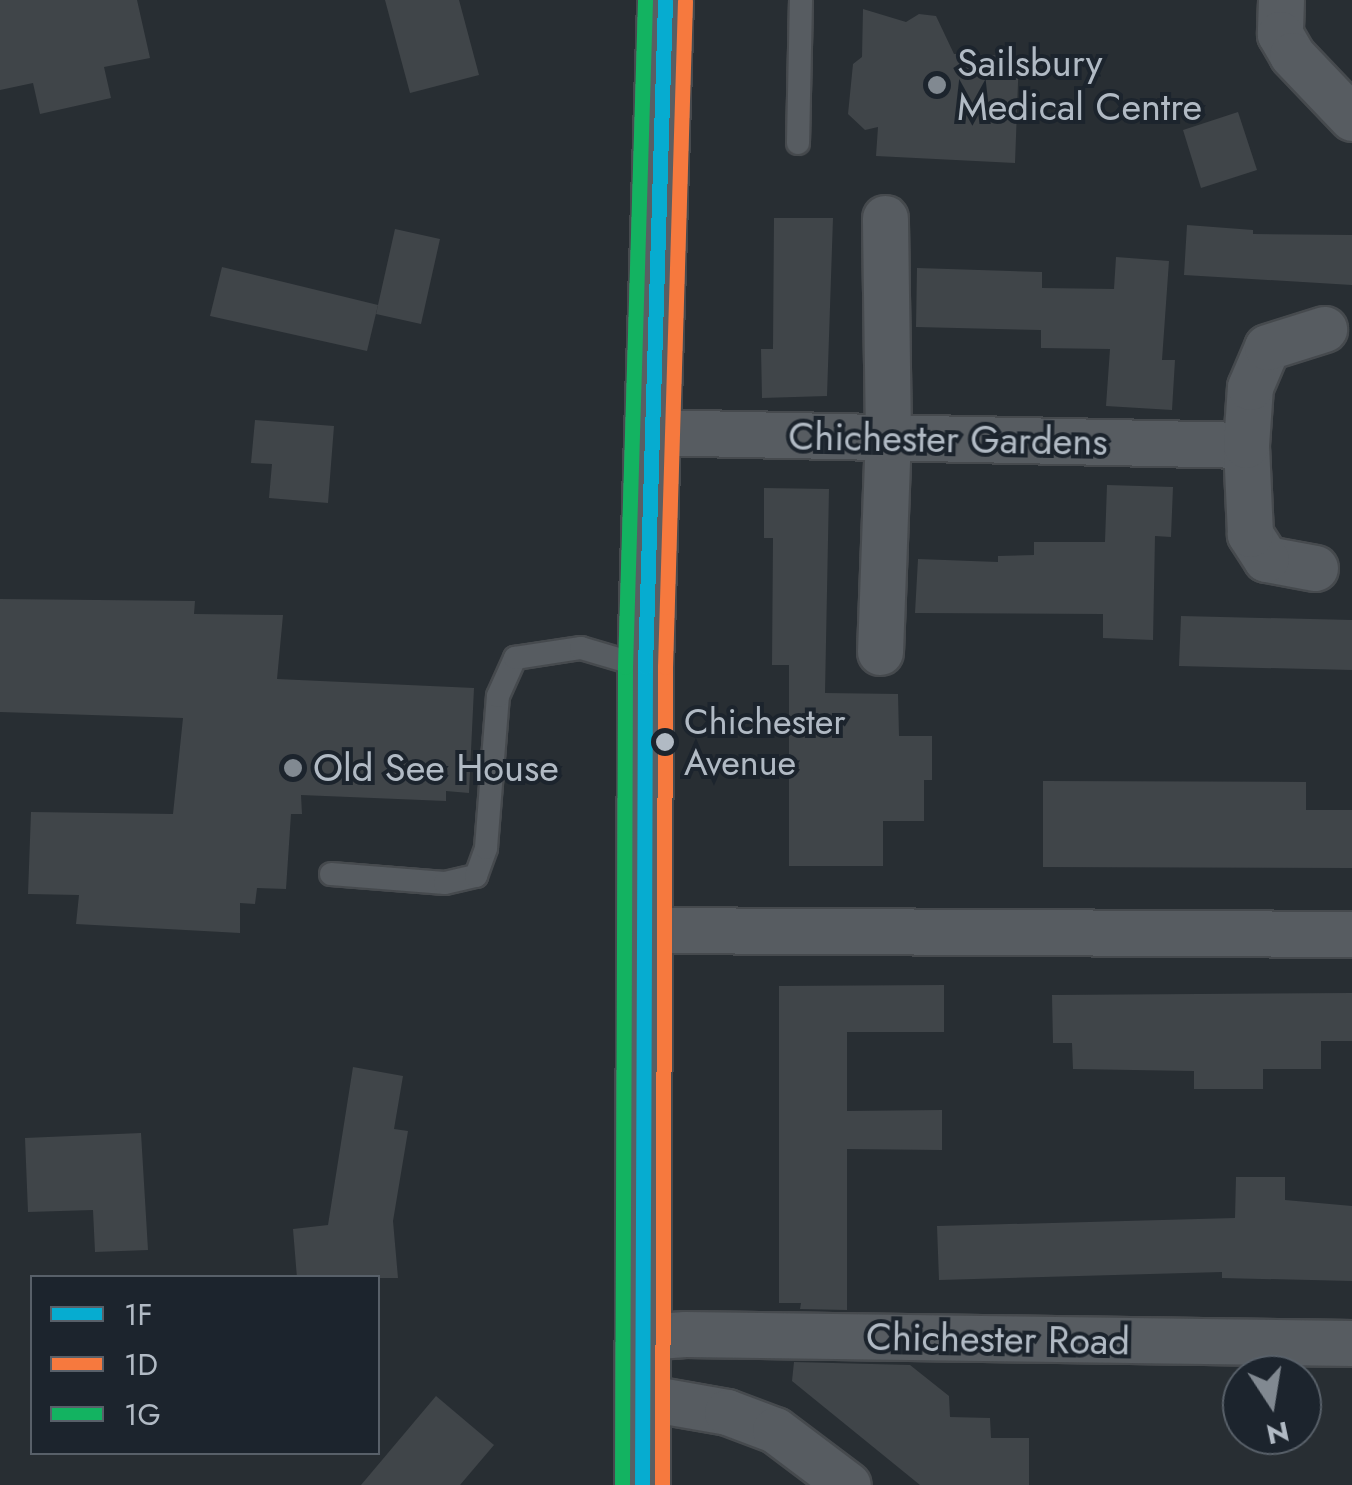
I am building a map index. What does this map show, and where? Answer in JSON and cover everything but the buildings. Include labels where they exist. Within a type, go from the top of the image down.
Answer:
[{"type":"main road","points":[[642,1485],[645,667],[665,0]]},
{"type":"street","points":[[1281,0],[1280,34],[1292,54],[1352,118]]},
{"type":"street","points":[[880,652],[888,437],[886,218]]},
{"type":"street","points":[[1315,568],[1266,560],[1250,534],[1246,445],[1250,387],[1267,347],[1324,329]]},
{"type":"street","name":"Chichester Gardens","points":[[650,432],[1246,445]]},
{"type":"street","points":[[644,930],[1352,934]]},
{"type":"street","name":"Chichester Road","points":[[644,1337],[698,1334],[1352,1342]]},
{"type":"street","points":[[642,1397],[726,1412],[775,1430],[848,1485]]},
{"type":"lane","points":[[798,143],[801,0]]},
{"type":"lane","points":[[331,874],[445,883],[476,876],[486,848],[498,696],[514,658],[581,648],[645,667]]},
{"type":"transit line","name":"1G","points":[[622,1485],[625,667],[645,0]]},
{"type":"transit line","name":"1F","points":[[642,1485],[645,667],[665,0]]},
{"type":"transit line","name":"1D","points":[[662,1485],[665,667],[685,1]]},
{"type":"place","name":"Sailsbury Medical Centre","points":[[937,85]]},
{"type":"place","name":"Chichester Avenue","points":[[665,742]]},
{"type":"place","name":"Old See House","points":[[293,768]]}]
